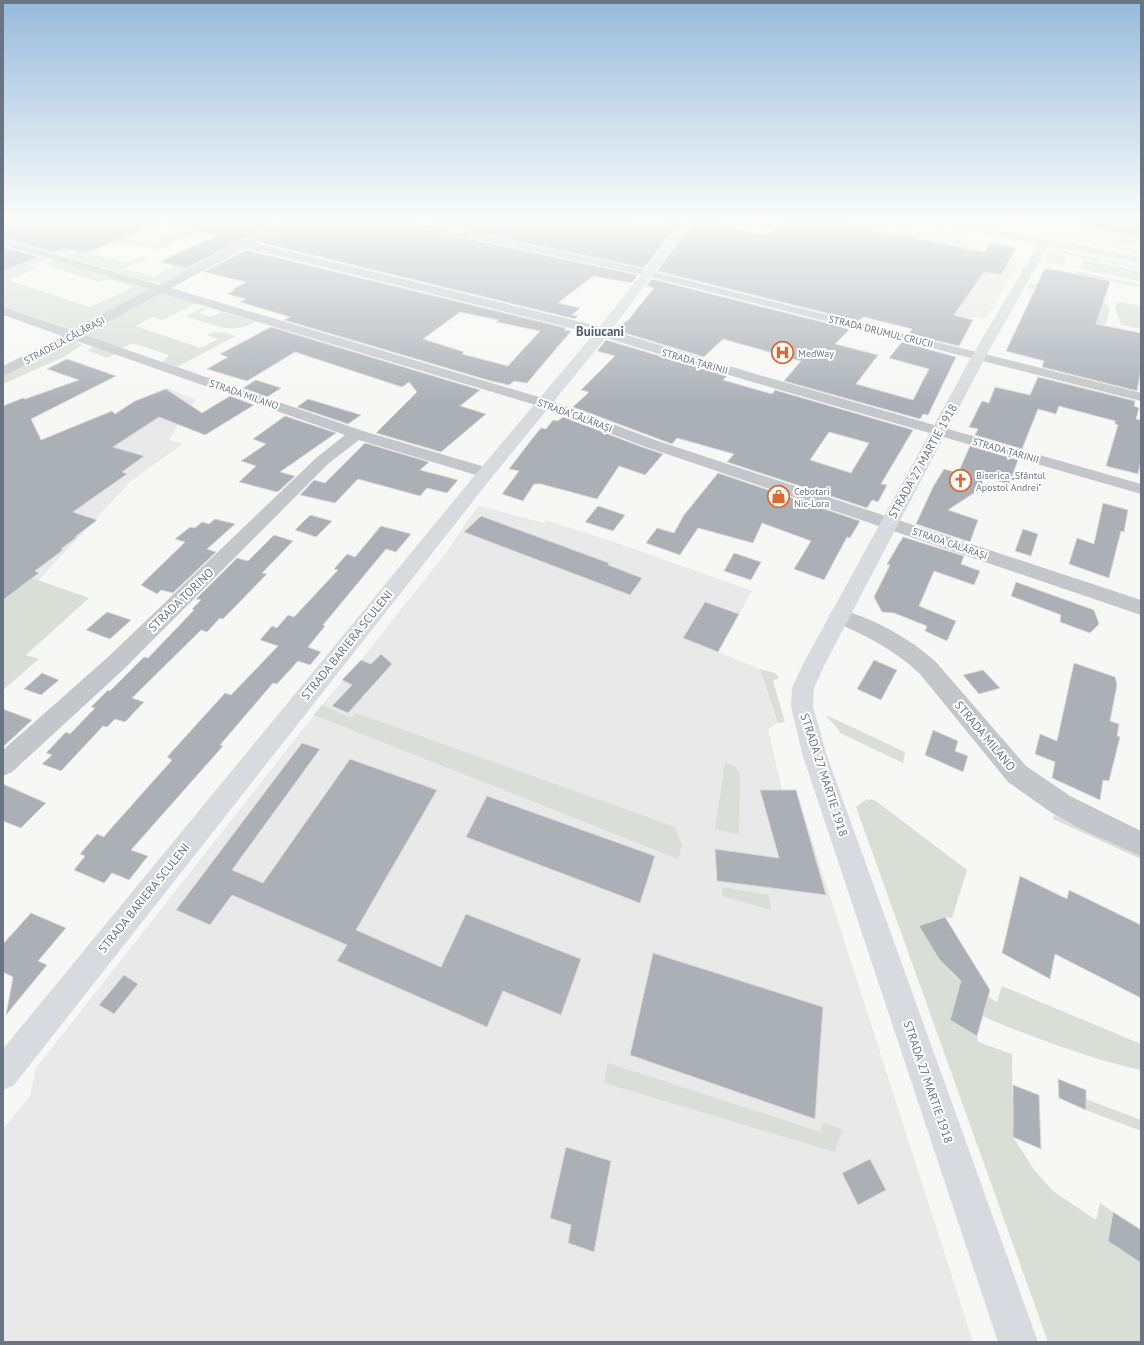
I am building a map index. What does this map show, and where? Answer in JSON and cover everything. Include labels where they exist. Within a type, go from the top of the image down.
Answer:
[{"type":"main road","name":"STRADA BARIERA SCULENI","points":[[3,1074],[486,473],[602,333],[643,280]]},
{"type":"main road","name":"STRADA 27 MARTIE 1918","points":[[1018,1342],[807,728],[802,706],[803,688],[820,649],[840,616],[889,522],[940,432],[979,356],[1023,280]]},
{"type":"street","name":"STRADA CĂLĂRAȘI","points":[[134,280],[544,403],[649,443],[889,522],[1141,608]]},
{"type":"street","name":"STRADELA CĂLĂRAȘI","points":[[3,372],[178,280]]},
{"type":"street","name":"STRADA ȚARINII","points":[[388,280],[538,315],[1141,489]]},
{"type":"street","name":"STRADA DRUMUL CRUCII","points":[[670,280],[1141,397]]},
{"type":"street","name":"STRADA MILANO","points":[[3,311],[357,434],[486,473]]},
{"type":"street","name":"STRADA TORINO","points":[[3,765],[116,663],[322,461],[357,434]]},
{"type":"street","name":"STRADA MILANO","points":[[840,616],[882,633],[912,653],[928,668],[1017,774],[1045,797],[1141,844]]},
{"type":"shaded area","points":[[3,280],[9,280],[90,307],[128,290],[132,286],[112,280],[122,280],[153,289],[75,330],[3,307]]},
{"type":"shaded area","points":[[92,280],[106,280],[99,282]]},
{"type":"shaded area","points":[[143,280],[168,280],[162,283]]},
{"type":"shaded area","points":[[969,280],[1008,280],[986,319],[974,317],[973,319],[950,314]]},
{"type":"shaded area","points":[[1104,280],[1117,280],[1141,285],[1141,287]]},
{"type":"shaded area","points":[[1030,283],[1101,299],[1110,309],[1106,324],[1094,327],[1102,303],[1027,288]]},
{"type":"shaded area","points":[[163,292],[196,303],[163,320],[153,317],[135,326],[201,348],[218,339],[207,335],[211,333],[222,332],[236,336],[177,367],[163,362],[169,355],[132,343],[122,348],[84,336],[83,333],[155,294]]},
{"type":"shaded area","points":[[1120,302],[1141,306],[1141,329],[1121,325],[1115,308],[1117,303]]},
{"type":"shaded area","points":[[205,307],[208,308],[199,313],[211,317],[221,312],[256,322],[238,328],[230,328],[214,326],[188,317],[187,315]]},
{"type":"shaded area","points":[[69,341],[76,341],[82,345],[64,357],[3,384],[3,375]]},
{"type":"shaded area","points":[[93,347],[115,354],[107,358],[87,350]]},
{"type":"shaded area","points":[[167,388],[196,400],[185,412],[169,440],[183,444],[131,481],[38,581],[32,578],[3,600],[3,482],[135,401]]},
{"type":"shaded area","points":[[479,506],[544,523],[546,520],[620,544],[752,591],[718,652],[760,669],[778,723],[768,729],[782,790],[796,790],[973,1342],[3,1342],[3,1129],[30,1096],[36,1068],[322,705],[361,660],[449,549]]},
{"type":"shaded area","points":[[32,578],[89,598],[26,655],[39,659],[4,689],[3,693],[3,600]]},
{"type":"shaded area","points":[[760,669],[775,673],[779,678],[773,681],[785,722],[778,723]]},
{"type":"shaded area","points":[[322,705],[351,718],[356,713],[675,827],[682,846],[678,859],[314,715]]},
{"type":"shaded area","points":[[826,715],[905,752],[903,763],[840,733]]},
{"type":"shaded area","points":[[725,762],[736,767],[740,775],[739,835],[715,829]]},
{"type":"shaded area","points":[[867,799],[869,801],[871,799],[876,801],[967,870],[952,918],[945,917],[919,926],[939,959],[958,979],[997,1002],[1002,986],[1141,1044],[1141,1070],[1100,1059],[1046,1041],[993,1021],[955,1002],[950,1020],[977,1036],[978,1042],[1012,1054],[1013,1137],[1035,1171],[1053,1191],[1096,1220],[1100,1203],[1113,1212],[1108,1241],[1141,1263],[1141,1342],[1048,1342],[856,807]]},
{"type":"shaded area","points":[[1054,815],[1141,853],[1141,859],[1053,819]]},
{"type":"shaded area","points":[[722,887],[769,895],[771,910],[722,896]]},
{"type":"shaded area","points":[[608,1063],[820,1132],[823,1123],[842,1129],[835,1152],[604,1083]]},
{"type":"shaded area","points":[[1086,1099],[1141,1120],[1141,1131],[1086,1110]]},
{"type":"building","points":[[237,280],[368,280],[566,328],[564,330],[571,331],[527,383],[514,381],[509,385],[284,320],[290,317],[240,302],[246,299],[227,294],[246,282]],"holes":[[[460,312],[499,320],[496,322],[540,331],[508,366],[462,354],[464,352],[423,339]]]},
{"type":"building","points":[[414,280],[588,280],[558,303],[580,308],[572,315],[578,316],[575,319]]},
{"type":"building","points":[[614,280],[634,280],[632,283]]},
{"type":"building","points":[[651,280],[655,280],[850,329],[835,344],[878,355],[856,384],[913,400],[929,369],[889,358],[902,342],[956,357],[928,415],[923,414],[920,419],[784,381],[801,361],[723,339],[704,357],[615,330],[629,319],[654,288],[646,286]]},
{"type":"building","points":[[692,280],[979,280],[954,315],[973,320],[959,346],[909,334],[912,329],[864,317],[858,321]]},
{"type":"building","points":[[1039,280],[1110,281],[1096,324],[1141,333],[1141,369],[1137,391],[1042,367],[1044,361],[1006,351]]},
{"type":"building","points":[[271,327],[480,390],[460,406],[486,414],[441,452],[376,433],[417,392],[409,382],[402,387],[295,352],[247,381],[207,369],[228,357],[220,354]]},
{"type":"building","points":[[606,340],[727,376],[723,380],[772,394],[775,390],[913,430],[881,484],[887,485],[878,502],[872,500],[867,508],[727,462],[734,454],[677,438],[672,444],[573,407],[589,392],[581,390],[615,356],[597,351]],"holes":[[[829,432],[869,443],[851,473],[810,460]]]},
{"type":"building","points":[[67,359],[116,376],[31,419],[41,440],[112,411],[115,414],[135,401],[166,389],[202,413],[230,396],[254,405],[205,435],[159,417],[113,447],[144,456],[122,472],[127,474],[73,512],[97,520],[61,549],[63,550],[35,571],[39,573],[3,600],[3,406],[79,380],[47,369]]},
{"type":"building","points":[[1038,377],[1135,401],[1134,406],[1139,408],[1136,419],[1141,420],[1141,460],[1138,474],[1106,466],[1118,425],[1115,424],[1115,421],[1059,406],[1056,414],[1038,409],[1022,449],[975,435],[978,429],[969,427],[982,401],[989,403],[995,387],[1030,395]]},
{"type":"building","points":[[256,380],[281,388],[267,397],[243,388]]},
{"type":"building","points":[[308,399],[361,415],[348,424],[297,407]]},
{"type":"building","points":[[285,416],[336,433],[280,472],[295,476],[277,492],[239,482],[256,466],[241,461],[266,444],[253,439]]},
{"type":"building","points":[[563,417],[663,454],[645,475],[619,466],[597,499],[541,484],[534,484],[523,501],[502,494],[519,471],[509,469],[532,439],[541,428],[546,429],[553,420],[558,421]]},
{"type":"building","points":[[365,443],[429,462],[420,470],[458,480],[447,493],[427,488],[420,496],[358,479],[335,503],[300,495],[314,480],[325,483]]},
{"type":"building","points":[[970,446],[1018,460],[1009,484],[984,477],[980,489],[948,510],[978,520],[970,542],[916,524],[933,487],[944,469],[958,473]]},
{"type":"building","points":[[718,473],[860,521],[850,538],[847,537],[824,580],[794,569],[811,541],[762,523],[753,543],[698,528],[680,555],[646,543],[657,528],[674,533],[684,515]]},
{"type":"building","points":[[1103,503],[1128,510],[1124,532],[1121,531],[1109,578],[1069,564],[1077,538],[1094,544]]},
{"type":"building","points":[[598,506],[625,515],[613,531],[585,522]]},
{"type":"building","points":[[310,515],[332,521],[316,537],[295,530]]},
{"type":"building","points":[[481,516],[609,563],[608,565],[642,578],[630,595],[464,532]]},
{"type":"building","points":[[215,519],[235,524],[207,549],[216,552],[173,593],[161,590],[157,594],[141,585],[185,542],[175,539],[190,527],[195,528],[202,522],[209,524]]},
{"type":"building","points":[[381,526],[411,534],[396,552],[386,549],[323,625],[325,626],[308,647],[321,652],[310,665],[298,661],[277,684],[273,683],[220,745],[223,746],[131,850],[148,856],[129,880],[112,873],[104,883],[74,870],[85,856],[80,854],[97,834],[104,837],[172,760],[167,757],[225,693],[231,695],[278,646],[260,640],[272,626],[277,628],[288,615],[294,617],[338,570],[334,569],[347,554],[355,557]]},
{"type":"building","points":[[1023,529],[1038,534],[1031,556],[1015,551]]},
{"type":"building","points":[[274,535],[293,541],[262,573],[267,574],[223,619],[220,618],[207,632],[201,630],[132,698],[144,702],[125,722],[115,719],[107,727],[103,726],[61,771],[42,764],[52,755],[46,753],[66,732],[70,734],[95,708],[91,707],[108,690],[110,691],[144,657],[148,658],[194,610],[192,609],[201,600],[196,599],[237,558],[248,561]]},
{"type":"building","points":[[903,537],[964,556],[961,564],[980,571],[974,585],[934,571],[919,606],[956,621],[947,641],[925,631],[927,626],[894,613],[882,612],[874,597],[890,565],[887,564]]},
{"type":"building","points":[[734,553],[761,562],[751,580],[724,571]]},
{"type":"building","points":[[1016,582],[1094,610],[1099,624],[1090,633],[1060,622],[1061,615],[1011,596]]},
{"type":"building","points":[[705,602],[739,614],[718,652],[683,638]]},
{"type":"building","points":[[107,612],[131,620],[110,639],[86,630]]},
{"type":"building","points":[[381,654],[392,664],[348,713],[332,706],[352,685],[342,680],[361,660],[371,664]]},
{"type":"building","points":[[874,660],[897,670],[881,700],[857,689]]},
{"type":"building","points":[[1074,663],[1115,677],[1117,685],[1110,721],[1119,724],[1117,736],[1120,737],[1109,781],[1103,780],[1100,800],[1052,778],[1055,762],[1035,754],[1040,734],[1057,741]]},
{"type":"building","points":[[983,670],[1000,688],[979,694],[963,675]]},
{"type":"building","points":[[42,673],[59,680],[41,695],[24,689]]},
{"type":"building","points":[[3,709],[32,720],[3,747]]},
{"type":"building","points":[[933,730],[958,741],[955,751],[968,756],[963,772],[925,755]]},
{"type":"building","points":[[302,743],[320,749],[232,870],[263,883],[350,759],[437,790],[356,930],[441,967],[466,914],[581,959],[561,1015],[503,991],[487,1027],[337,961],[347,945],[232,895],[210,925],[176,910]]},
{"type":"building","points":[[3,784],[46,803],[21,828],[3,821]]},
{"type":"building","points":[[760,790],[796,790],[826,895],[717,881],[715,849],[779,858]]},
{"type":"building","points":[[487,796],[655,856],[640,903],[466,837]]},
{"type":"building","points":[[1020,876],[1067,899],[1069,890],[1141,925],[1141,998],[1055,954],[1050,979],[1002,953]]},
{"type":"building","points":[[31,913],[66,928],[38,961],[47,965],[6,1015],[13,977],[3,972],[3,944]]},
{"type":"building","points":[[945,917],[990,990],[977,1036],[950,1020],[961,981],[939,959],[919,926]]},
{"type":"building","points":[[653,953],[823,1007],[815,1119],[630,1055]]},
{"type":"building","points":[[124,975],[138,984],[114,1014],[99,1005]]},
{"type":"building","points":[[1058,1079],[1086,1090],[1086,1110],[1059,1098]]},
{"type":"building","points":[[1013,1085],[1039,1095],[1041,1149],[1013,1137]]},
{"type":"building","points":[[566,1147],[611,1161],[594,1252],[568,1243],[571,1225],[550,1218]]},
{"type":"building","points":[[870,1159],[886,1190],[858,1205],[842,1173]]},
{"type":"building","points":[[1113,1212],[1141,1230],[1141,1263],[1108,1241]]},
{"type":"place","name":"MedWay","points":[[782,353]]},
{"type":"place","name":"Biserica „Sfântul Apostol Andrei”","points":[[960,481]]},
{"type":"place","name":"Cebotari Nic-Lora","points":[[779,497]]},
{"type":"district","name":"Buiucani","points":[[600,331]]}]
